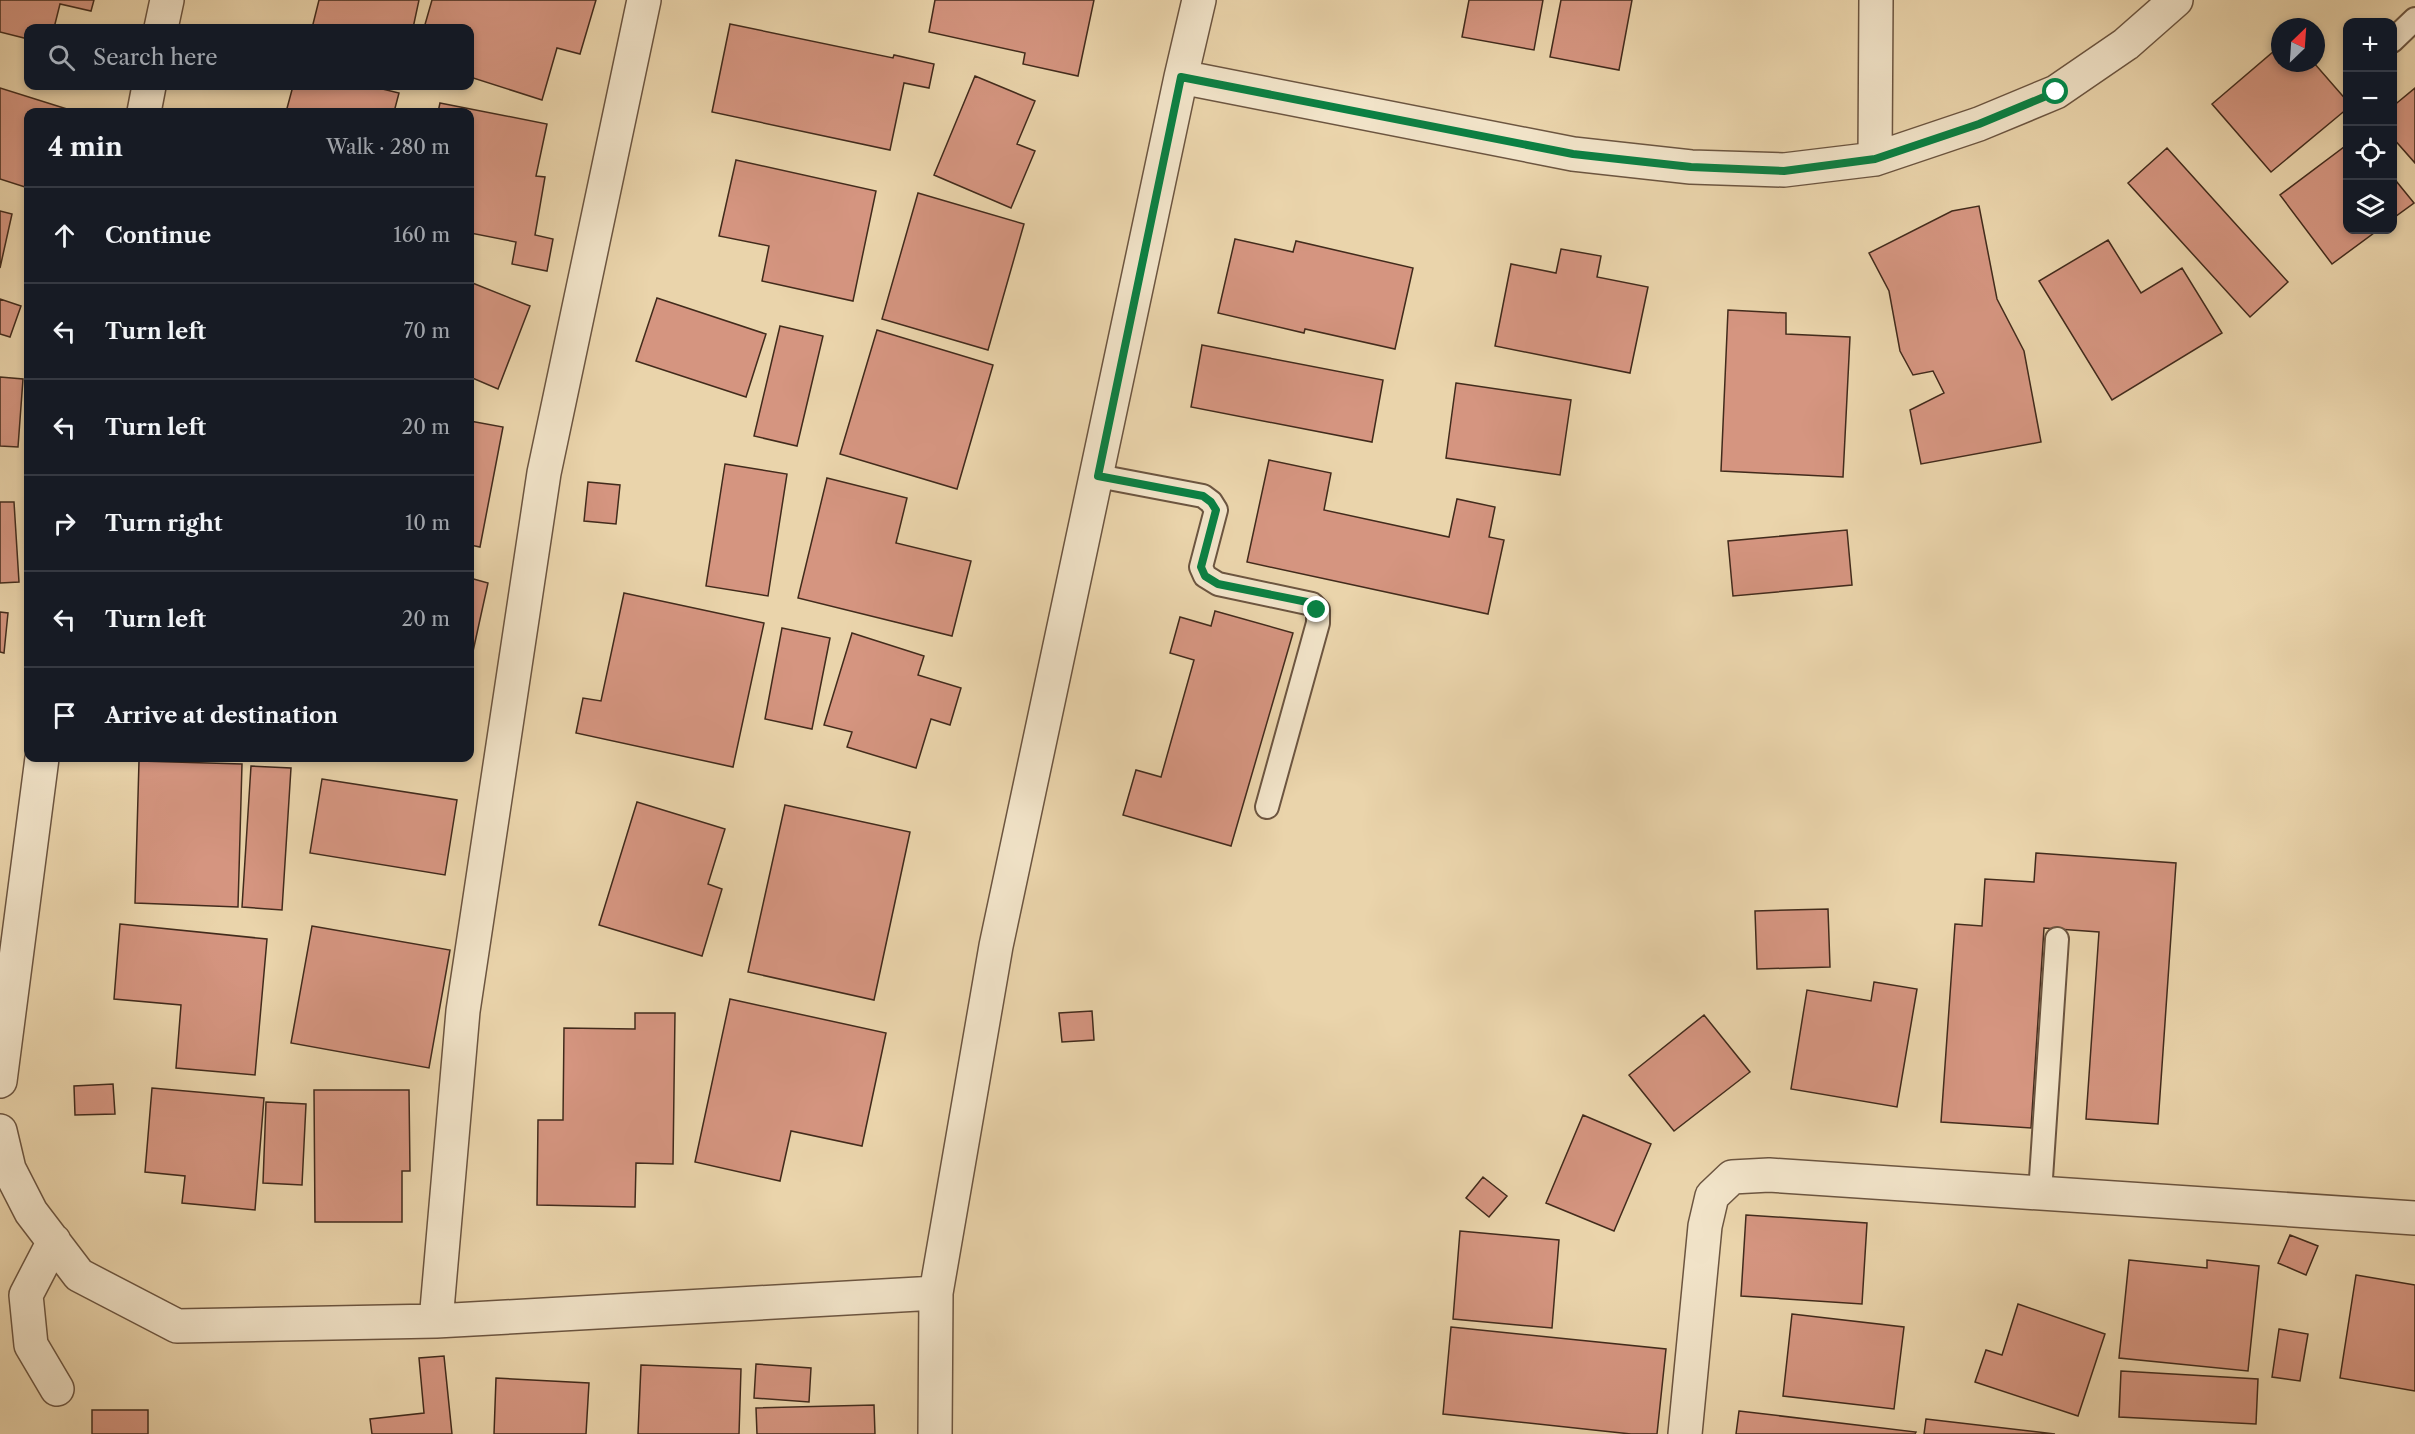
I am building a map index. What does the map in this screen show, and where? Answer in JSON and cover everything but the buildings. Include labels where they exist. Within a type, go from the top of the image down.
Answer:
[{"type":"street","points":[[162,24],[167,0]]},
{"type":"street","points":[[436,1321],[463,1011],[544,473],[644,0]]},
{"type":"street","points":[[935,1434],[936,1293],[996,946],[1199,0]]},
{"type":"street","points":[[1875,159],[1876,0]]},
{"type":"street","points":[[1181,77],[1573,154],[1691,167],[1784,171],[1875,159],[1979,124],[2056,92],[2126,44],[2176,0]]},
{"type":"street","points":[[145,108],[149,90]]},
{"type":"street","points":[[0,1081],[41,762]]},
{"type":"street","points":[[0,1131],[9,1169],[31,1212],[79,1275],[177,1326],[436,1321],[936,1293]]},
{"type":"street","points":[[1685,1434],[1705,1226],[1712,1197],[1732,1178],[1769,1175],[2415,1218]]},
{"type":"street","points":[[54,1241],[26,1295],[31,1345],[57,1389]]},
{"type":"lane","points":[[2397,36],[2415,19]]},
{"type":"lane","points":[[1098,476],[1203,496],[1216,510],[1201,567],[1205,576],[1218,584],[1312,603],[1317,610],[1318,623],[1267,807]]},
{"type":"lane","points":[[2040,1193],[2057,939]]},
{"type":"route","points":[[1317,610],[1312,603],[1218,584],[1205,576],[1201,567],[1216,510],[1203,496],[1098,476],[1181,77],[1573,154],[1691,167],[1784,171],[1875,159],[1979,124],[2056,92]]}]
